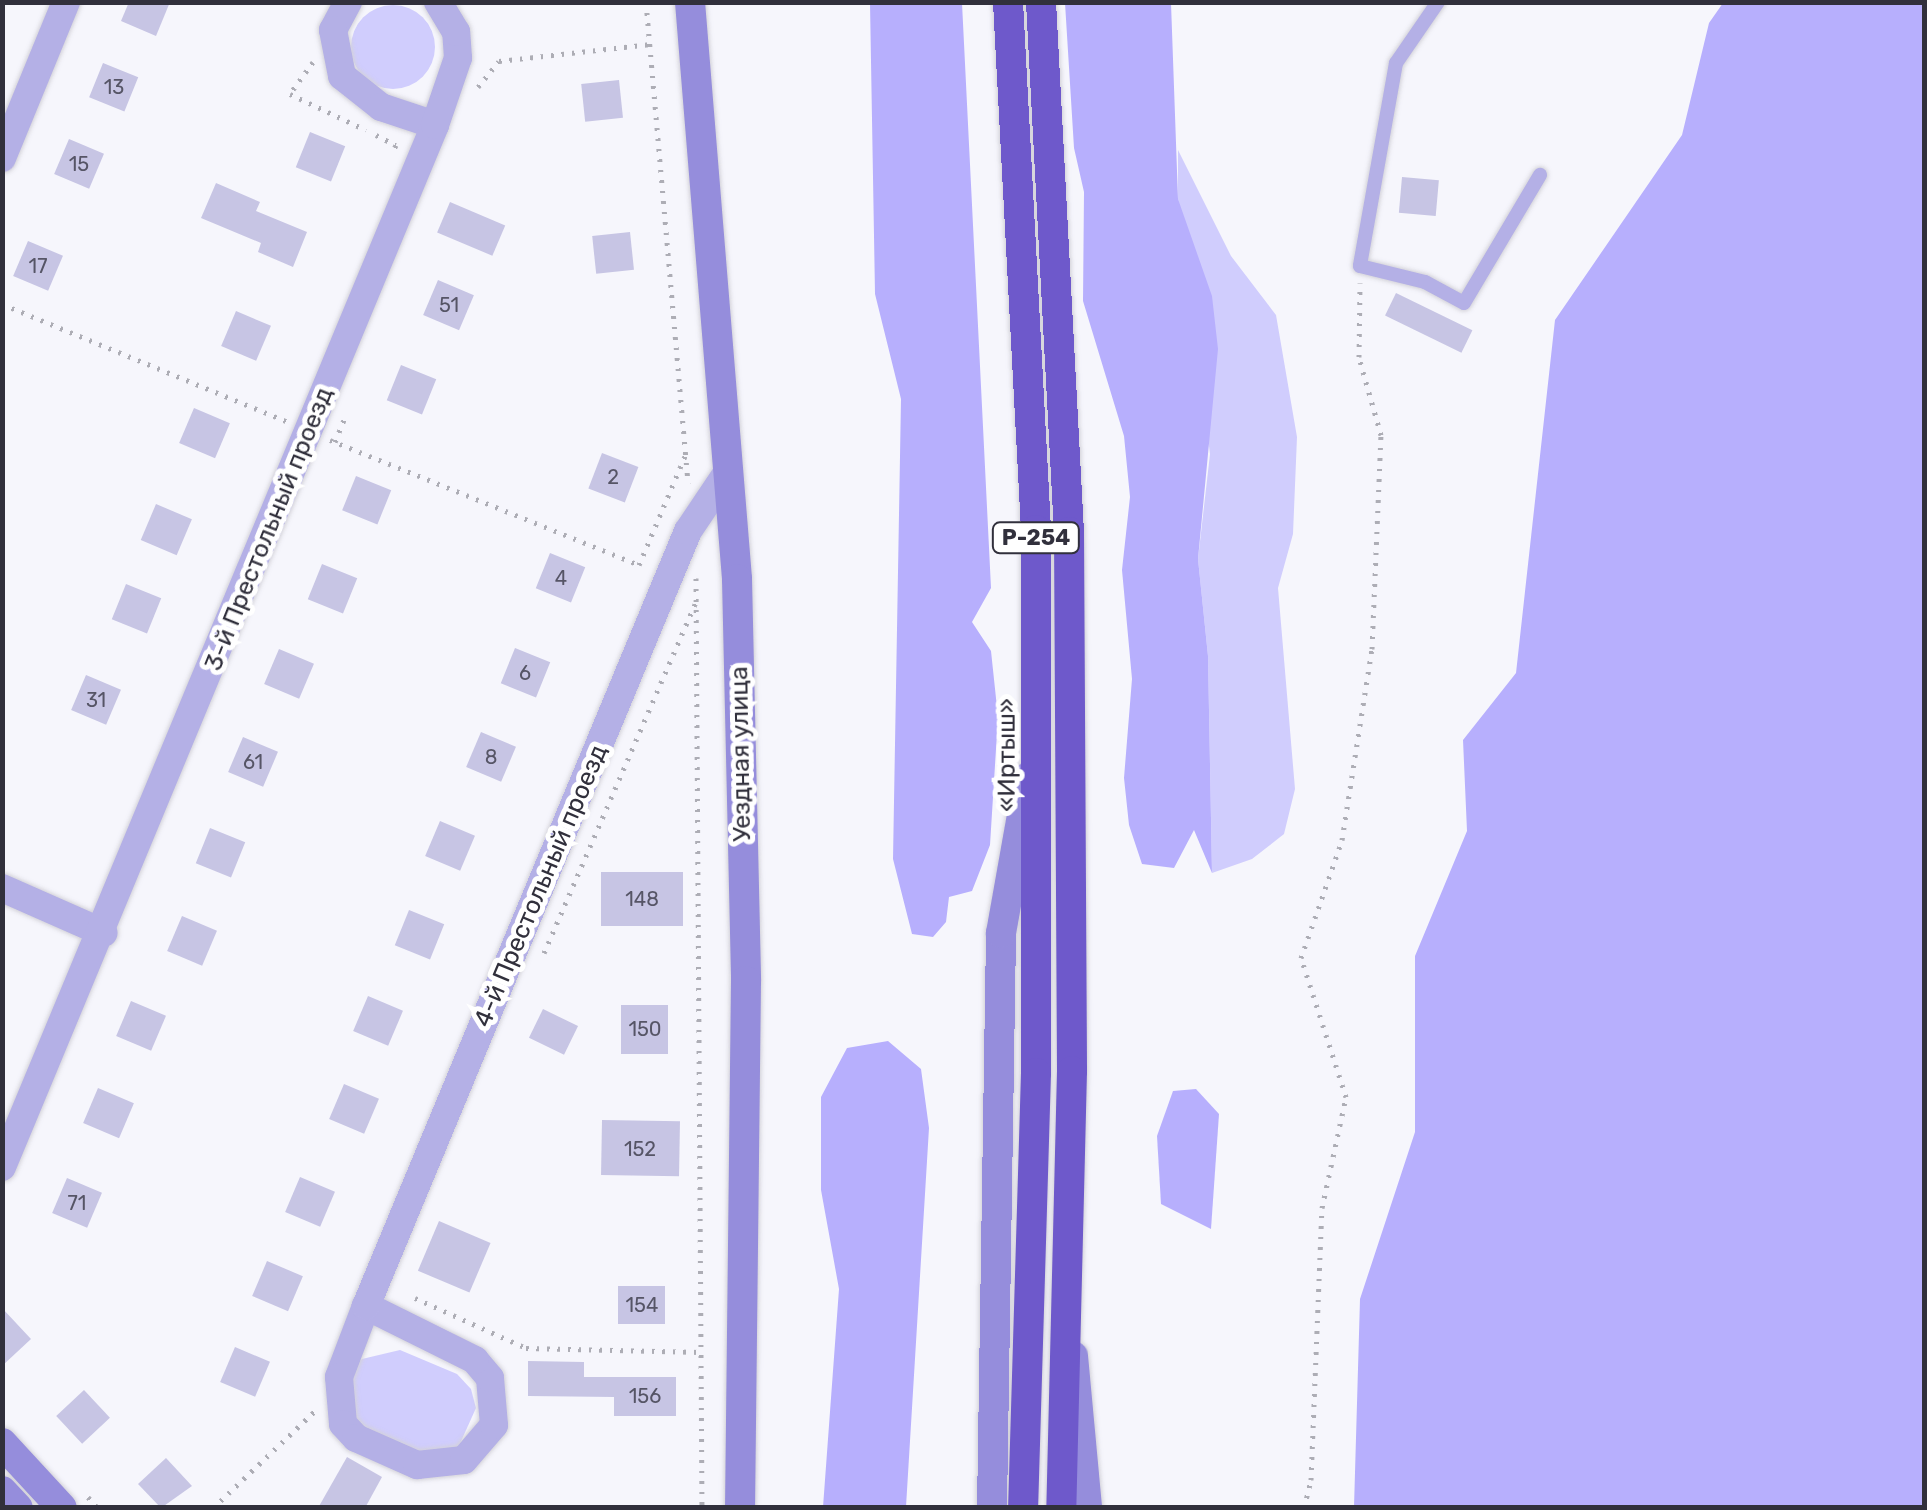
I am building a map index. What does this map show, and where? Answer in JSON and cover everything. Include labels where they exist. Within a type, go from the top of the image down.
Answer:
[{"type":"highway","name":"«Иртыш»","points":[[1008,2],[1036,530],[1036,1074],[1024,1508]]},
{"type":"highway","name":"Р-254","points":[[1040,2],[1069,532],[1069,1323],[1061,1508]]},
{"type":"street","points":[[2,158],[66,2]]},
{"type":"street","points":[[348,2],[333,30],[333,54],[358,93],[435,125]]},
{"type":"street","name":"3-й Престольный проезд","points":[[2,1166],[104,933],[435,125],[458,58],[456,32],[438,2]]},
{"type":"street","name":"Уездная улица","points":[[690,2],[737,579],[745,922],[740,1508]]},
{"type":"street","name":"4-й Престольный проезд","points":[[336,1401],[366,1306],[688,531],[727,473]]},
{"type":"street","points":[[992,1508],[1002,933],[1037,734]]},
{"type":"street","points":[[2,888],[104,933]]},
{"type":"street","points":[[336,1401],[343,1424],[356,1438],[417,1464],[464,1460],[494,1425],[490,1378],[474,1360],[366,1306]]},
{"type":"street","points":[[1069,1323],[1087,1508]]},
{"type":"street","points":[[2,1444],[62,1508]]},
{"type":"street","points":[[2,1490],[18,1508]]},
{"type":"lane","points":[[1438,2],[1396,63],[1360,266],[1425,282],[1464,302],[1540,175]]},
{"type":"path","points":[[646,2],[688,451],[688,531],[699,595],[702,1508]]},
{"type":"path","points":[[474,98],[499,60],[651,44]]},
{"type":"path","points":[[333,54],[310,63],[290,94],[396,145],[388,163]]},
{"type":"path","points":[[1304,1508],[1311,1480],[1322,1208],[1346,1097],[1302,958],[1342,840],[1372,648],[1381,435],[1359,357],[1360,266]]},
{"type":"path","points":[[276,438],[291,402]]},
{"type":"path","points":[[335,442],[350,406]]},
{"type":"path","points":[[639,565],[688,451]]},
{"type":"path","points":[[540,961],[699,595]]},
{"type":"path","points":[[398,1290],[526,1348],[701,1352]]},
{"type":"path","points":[[213,1508],[314,1411],[336,1401]]},
{"type":"shaded area","points":[[870,3],[962,3],[991,588],[972,622],[991,651],[998,717],[990,845],[972,891],[949,897],[946,922],[933,937],[912,934],[893,859],[901,399],[875,294]]},
{"type":"shaded area","points":[[1065,3],[1171,3],[1178,199],[1212,296],[1218,349],[1198,559],[1208,656],[1212,873],[1194,830],[1174,868],[1142,864],[1129,825],[1124,778],[1132,679],[1122,570],[1130,497],[1124,436],[1083,301],[1084,192],[1074,148]]},
{"type":"shaded area","points":[[1723,3],[1924,3],[1924,1507],[1354,1507],[1360,1299],[1415,1132],[1415,956],[1467,831],[1463,740],[1516,673],[1555,320],[1682,135],[1709,23]]},
{"type":"shaded area","points":[[393,5],[409,8],[423,17],[432,31],[432,63],[423,77],[409,86],[393,89],[377,86],[363,77],[354,63],[351,47],[354,31],[363,17],[377,8]]},
{"type":"shaded area","points":[[1178,150],[1231,256],[1276,315],[1297,437],[1293,534],[1278,588],[1295,789],[1284,834],[1252,859],[1212,873],[1208,656],[1198,559],[1210,454],[1178,199]]},
{"type":"shaded area","points":[[888,1041],[921,1069],[929,1128],[906,1507],[823,1507],[839,1289],[821,1190],[821,1097],[847,1048]]},
{"type":"shaded area","points":[[1196,1089],[1219,1114],[1211,1229],[1161,1204],[1157,1136],[1173,1091]]},
{"type":"shaded area","points":[[400,1350],[457,1374],[471,1389],[476,1408],[458,1448],[420,1455],[367,1434],[351,1416],[348,1375],[362,1359]]},
{"type":"building","points":[[129,2],[170,2],[156,36],[121,21]]},
{"type":"building","points":[[103,63],[138,77],[124,112],[89,97]]},
{"type":"building","points":[[619,80],[623,118],[585,122],[581,84]]},
{"type":"building","points":[[310,132],[345,146],[331,181],[296,167]]},
{"type":"building","points":[[69,139],[104,154],[89,189],[54,174]]},
{"type":"building","points":[[1402,177],[1439,180],[1436,216],[1399,213]]},
{"type":"building","points":[[216,183],[260,202],[256,211],[307,232],[293,267],[258,252],[261,243],[201,218]]},
{"type":"building","points":[[450,202],[505,225],[492,256],[437,232]]},
{"type":"building","points":[[630,232],[634,270],[596,274],[592,236]]},
{"type":"building","points":[[28,241],[63,256],[48,291],[13,276]]},
{"type":"building","points":[[438,280],[474,295],[459,330],[423,315]]},
{"type":"building","points":[[1396,293],[1472,330],[1461,353],[1385,315]]},
{"type":"building","points":[[236,311],[271,326],[256,361],[221,346]]},
{"type":"building","points":[[401,365],[436,379],[422,414],[387,400]]},
{"type":"building","points":[[194,408],[230,423],[215,458],[179,443]]},
{"type":"building","points":[[602,453],[638,467],[625,502],[588,488]]},
{"type":"building","points":[[356,476],[391,490],[377,525],[342,510]]},
{"type":"building","points":[[156,504],[192,519],[177,555],[141,540]]},
{"type":"building","points":[[550,553],[585,567],[571,602],[536,588]]},
{"type":"building","points":[[322,564],[357,578],[343,613],[308,599]]},
{"type":"building","points":[[126,584],[161,598],[147,633],[112,619]]},
{"type":"building","points":[[515,648],[550,662],[536,697],[501,683]]},
{"type":"building","points":[[279,649],[314,664],[299,699],[264,684]]},
{"type":"building","points":[[86,675],[121,690],[106,725],[71,710]]},
{"type":"building","points":[[481,732],[516,747],[501,782],[466,767]]},
{"type":"building","points":[[243,737],[278,752],[263,787],[228,772]]},
{"type":"building","points":[[440,821],[475,836],[460,871],[425,856]]},
{"type":"building","points":[[210,828],[245,842],[231,877],[196,863]]},
{"type":"building","points":[[601,872],[683,872],[683,926],[601,926]]},
{"type":"building","points":[[409,910],[444,924],[430,959],[395,945]]},
{"type":"building","points":[[182,916],[217,931],[202,966],[167,951]]},
{"type":"building","points":[[368,996],[403,1011],[388,1046],[353,1031]]},
{"type":"building","points":[[131,1001],[166,1016],[151,1051],[116,1036]]},
{"type":"building","points":[[621,1005],[668,1005],[668,1054],[621,1054]]},
{"type":"building","points":[[543,1009],[578,1026],[564,1055],[529,1038]]},
{"type":"building","points":[[344,1084],[379,1099],[364,1134],[329,1119]]},
{"type":"building","points":[[98,1088],[134,1103],[119,1138],[83,1123]]},
{"type":"building","points":[[602,1120],[680,1121],[679,1176],[601,1175]]},
{"type":"building","points":[[300,1177],[335,1192],[320,1227],[285,1212]]},
{"type":"building","points":[[67,1178],[102,1193],[87,1228],[52,1213]]},
{"type":"building","points":[[439,1221],[491,1243],[469,1293],[418,1271]]},
{"type":"building","points":[[267,1261],[303,1276],[288,1311],[252,1296]]},
{"type":"building","points":[[618,1286],[665,1286],[665,1324],[618,1324]]},
{"type":"building","points":[[2,1308],[31,1339],[2,1366]]},
{"type":"building","points":[[235,1347],[270,1362],[255,1397],[220,1382]]},
{"type":"building","points":[[528,1361],[584,1362],[584,1377],[676,1377],[676,1416],[614,1416],[614,1397],[528,1396]]},
{"type":"building","points":[[84,1390],[110,1418],[82,1444],[56,1416]]},
{"type":"building","points":[[347,1457],[382,1477],[365,1508],[318,1508]]},
{"type":"building","points":[[166,1458],[192,1486],[161,1508],[138,1484]]}]
